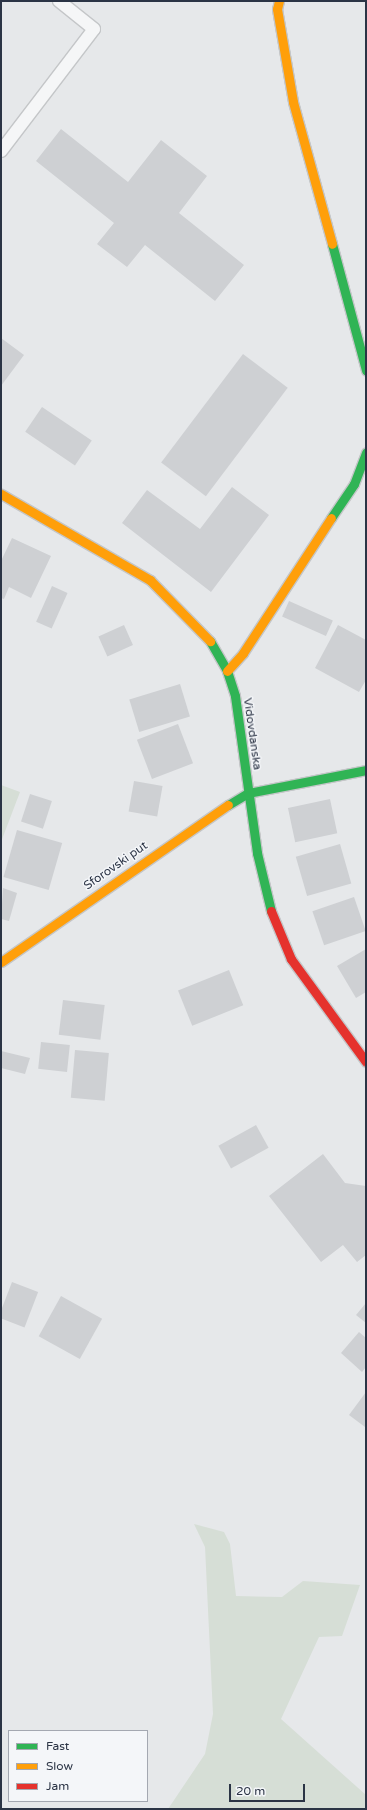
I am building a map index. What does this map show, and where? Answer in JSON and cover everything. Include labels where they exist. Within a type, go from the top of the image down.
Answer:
[{"type":"street","points":[[279,1],[278,9],[293,102],[366,370]]},
{"type":"street","points":[[227,671],[242,653],[354,484],[366,452]]},
{"type":"street","name":"Vidovdanska","points":[[1,494],[150,580],[206,634],[227,671],[241,729],[248,793],[264,890],[273,920],[291,959],[318,1000],[366,1062]]},
{"type":"street","points":[[248,793],[366,770]]},
{"type":"street","name":"Sforovski put","points":[[1,962],[195,825],[248,793]]},
{"type":"lane","points":[[1,150],[94,29],[58,1]]},
{"type":"shaded area","points":[[1,785],[20,792],[1,842]]},
{"type":"shaded area","points":[[194,1524],[224,1532],[230,1544],[236,1596],[282,1597],[303,1581],[360,1585],[342,1636],[319,1637],[281,1719],[366,1795],[366,1809],[168,1809],[205,1754],[213,1714],[205,1547]]},
{"type":"building","points":[[61,129],[128,182],[161,140],[207,176],[179,213],[244,265],[215,301],[145,245],[127,267],[97,244],[114,223],[36,161]]},
{"type":"building","points":[[1,338],[24,355],[1,386]]},
{"type":"building","points":[[243,354],[288,388],[206,496],[161,463]]},
{"type":"building","points":[[42,407],[92,441],[75,465],[25,432]]},
{"type":"building","points":[[232,487],[269,515],[211,592],[122,523],[147,490],[200,529]]},
{"type":"building","points":[[12,538],[51,556],[31,598],[9,587],[4,599],[1,598],[1,561]]},
{"type":"building","points":[[52,586],[68,593],[52,629],[36,622]]},
{"type":"building","points":[[289,601],[333,621],[326,636],[282,617]]},
{"type":"building","points":[[124,625],[133,645],[107,656],[98,636]]},
{"type":"building","points":[[338,625],[366,640],[366,680],[359,692],[315,668]]},
{"type":"building","points":[[180,684],[190,717],[139,732],[129,699]]},
{"type":"building","points":[[178,724],[193,763],[152,779],[137,740]]},
{"type":"building","points":[[134,781],[163,786],[157,817],[129,812]]},
{"type":"building","points":[[30,794],[52,801],[43,829],[21,822]]},
{"type":"building","points":[[330,799],[337,833],[295,842],[288,808]]},
{"type":"building","points":[[17,830],[62,843],[49,890],[3,877]]},
{"type":"building","points":[[340,844],[351,883],[307,896],[296,857]]},
{"type":"building","points":[[3,888],[17,893],[9,921],[1,919]]},
{"type":"building","points":[[354,897],[366,931],[324,945],[312,911]]},
{"type":"building","points":[[366,949],[366,992],[356,998],[337,966]]},
{"type":"building","points":[[229,970],[243,1005],[192,1026],[178,991]]},
{"type":"building","points":[[63,1000],[105,1005],[100,1040],[59,1035]]},
{"type":"building","points":[[41,1042],[70,1045],[67,1072],[38,1069]]},
{"type":"building","points":[[75,1050],[109,1053],[105,1101],[71,1098]]},
{"type":"building","points":[[1,1051],[30,1058],[25,1074],[1,1068]]},
{"type":"building","points":[[256,1125],[269,1148],[231,1169],[218,1146]]},
{"type":"building","points":[[323,1154],[345,1183],[366,1186],[366,1255],[357,1262],[343,1245],[321,1262],[269,1196]]},
{"type":"building","points":[[12,1282],[38,1292],[25,1328],[1,1318],[1,1311]]},
{"type":"building","points":[[61,1296],[102,1319],[80,1359],[39,1336]]},
{"type":"building","points":[[366,1303],[366,1323],[356,1315]]},
{"type":"building","points":[[359,1332],[366,1338],[366,1367],[362,1372],[341,1353]]},
{"type":"building","points":[[366,1392],[366,1426],[365,1427],[349,1415]]},
{"type":"traffic: fast","points":[[332,244],[366,370]]},
{"type":"traffic: fast","points":[[331,518],[354,484],[366,452]]},
{"type":"traffic: fast","points":[[210,641],[227,671],[235,696],[257,853],[271,911]]},
{"type":"traffic: fast","points":[[228,805],[248,793],[366,770]]},
{"type":"traffic: slow","points":[[279,1],[277,9],[293,102],[332,244]]},
{"type":"traffic: slow","points":[[1,494],[150,580],[210,641]]},
{"type":"traffic: slow","points":[[227,671],[243,653],[331,518]]},
{"type":"traffic: slow","points":[[1,962],[228,805]]},
{"type":"traffic: jam","points":[[271,911],[291,959],[366,1062]]}]
